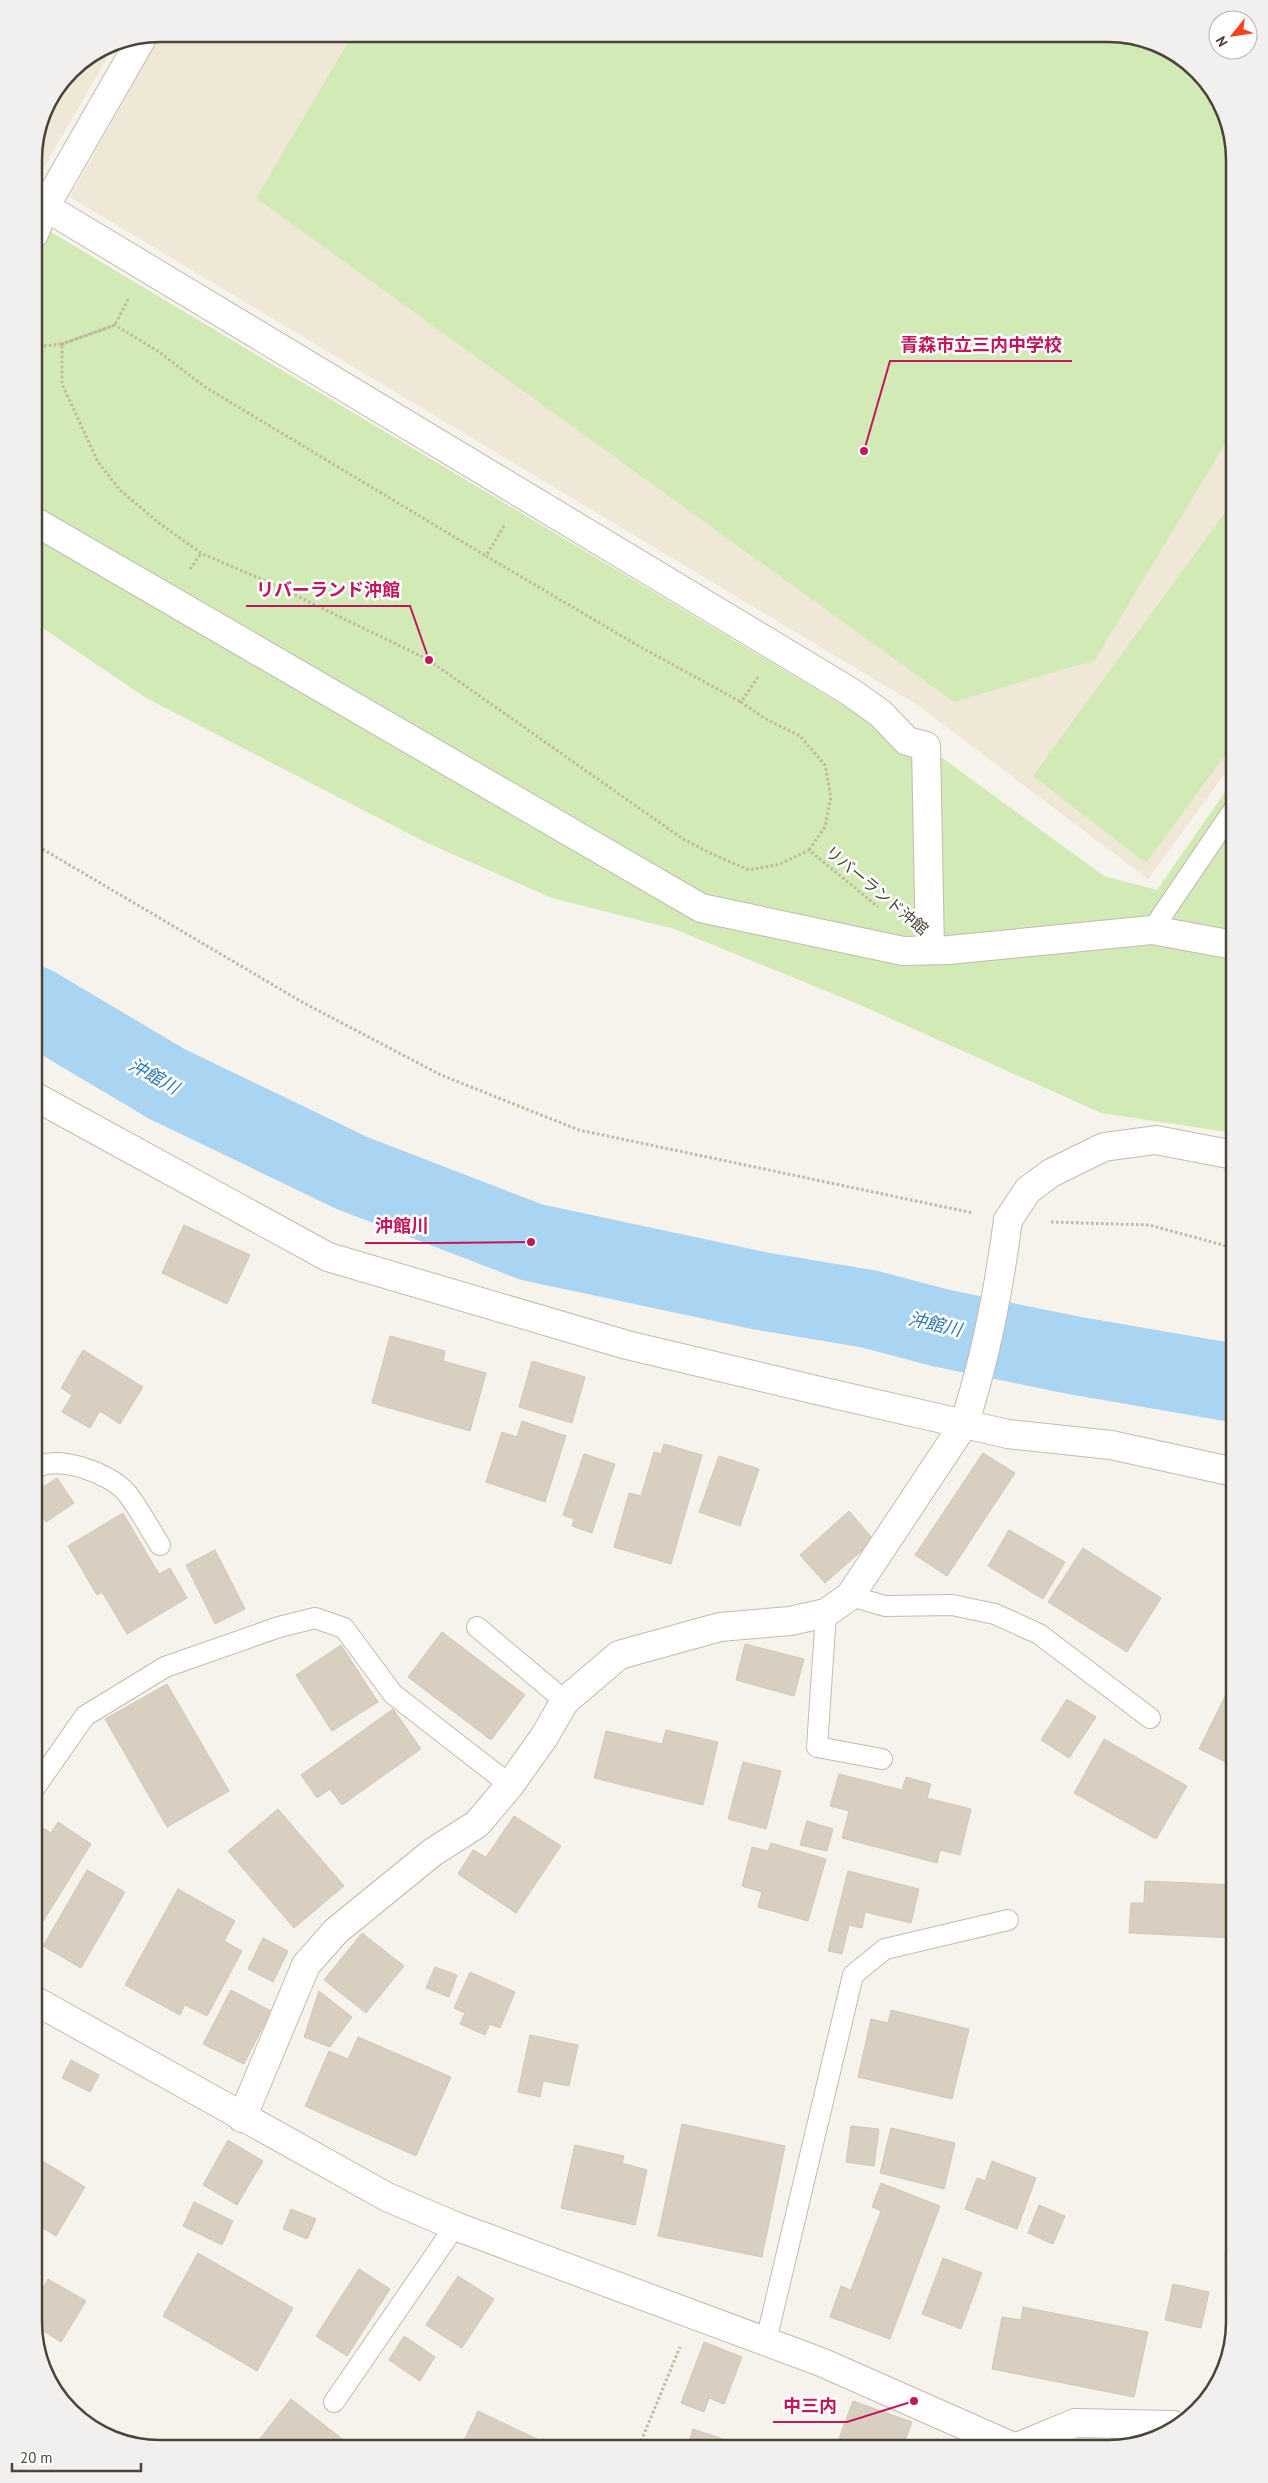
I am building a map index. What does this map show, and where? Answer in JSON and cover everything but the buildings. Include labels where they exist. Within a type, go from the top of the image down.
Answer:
[{"type":"street","points":[[43,198],[138,45]]},
{"type":"street","points":[[43,205],[849,691],[880,713],[907,741],[926,746],[930,950]]},
{"type":"street","points":[[43,527],[701,908],[903,951],[1152,930],[1226,944]]},
{"type":"street","points":[[43,1101],[328,1257],[627,1345],[1008,1434],[1111,1445],[1226,1470]]},
{"type":"street","points":[[242,2118],[306,1965],[336,1931],[433,1852],[477,1824],[510,1785],[544,1737],[565,1700],[619,1655],[720,1627],[790,1621],[826,1612],[850,1596],[964,1424],[973,1397],[1002,1266],[1008,1220],[1028,1190],[1051,1173],[1104,1147],[1156,1140],[1226,1153]]},
{"type":"street","points":[[42,2005],[242,2118],[387,2197],[455,2226],[821,2362],[998,2440]]},
{"type":"street","points":[[1035,2440],[1076,2423],[1166,2425]]},
{"type":"lane","points":[[1152,930],[1226,821]]},
{"type":"lane","points":[[42,1464],[64,1463],[90,1469],[125,1491],[160,1545]]},
{"type":"lane","points":[[850,1596],[884,1606],[952,1605],[995,1614],[1039,1634],[1150,1718]]},
{"type":"lane","points":[[826,1612],[817,1747],[882,1760]]},
{"type":"lane","points":[[42,1777],[85,1716],[165,1667],[279,1627],[315,1618],[344,1628],[394,1694],[510,1785]]},
{"type":"lane","points":[[477,1627],[565,1700]]},
{"type":"lane","points":[[766,2342],[853,1975],[885,1948],[1008,1920]]},
{"type":"lane","points":[[334,2402],[455,2226]]},
{"type":"path","points":[[43,346],[62,344],[115,325],[144,266]]},
{"type":"path","points":[[115,325],[159,352],[205,387],[486,556],[636,645],[741,702],[764,718],[800,736],[825,765],[832,797],[825,827],[809,850]]},
{"type":"path","name":"リバーランド沖館","points":[[62,344],[62,384],[98,462],[120,490],[159,523],[201,553],[270,583],[311,605],[428,659],[683,839],[749,870],[780,864],[809,850],[885,913]]},
{"type":"path","points":[[486,556],[524,495]]},
{"type":"path","points":[[741,702],[778,648]]},
{"type":"path","points":[[43,849],[320,1011],[441,1075],[579,1130],[1008,1220],[1150,1225],[1226,1246]]},
{"type":"path","points":[[641,2440],[694,2314]]},
{"type":"shaded area","points":[[156,43],[1115,43],[1138,47],[1166,58],[1191,77],[1210,102],[1221,130],[1226,161],[1226,772],[1148,879],[916,704],[70,197]]},
{"type":"shaded area","points":[[109,55],[43,169],[45,138],[58,102],[77,77],[102,58]]},
{"type":"green space","points":[[348,42],[1115,43],[1138,47],[1166,58],[1191,77],[1210,102],[1223,138],[1226,161],[1226,442],[1095,660],[954,702],[256,198]]},
{"type":"green space","points":[[43,227],[856,713],[926,746],[1104,876],[1157,890],[1226,791],[1226,1132],[1101,1113],[858,1004],[674,929],[552,898],[423,841],[146,698],[43,628]]},
{"type":"green space","points":[[1226,511],[1226,754],[1146,863],[1033,776]]},
{"type":"waterway","name":"沖館川","points":[[43,1010],[167,1084],[352,1173],[531,1242],[761,1291],[869,1309],[941,1328],[1072,1355],[1226,1382]]},
{"type":"place","name":"青森市立三内中学校","points":[[864,451]]},
{"type":"place","name":"リバーランド沖館","points":[[429,660]]},
{"type":"place","name":"沖館川","points":[[531,1242]]},
{"type":"place","name":"中三内","points":[[914,2401]]}]
